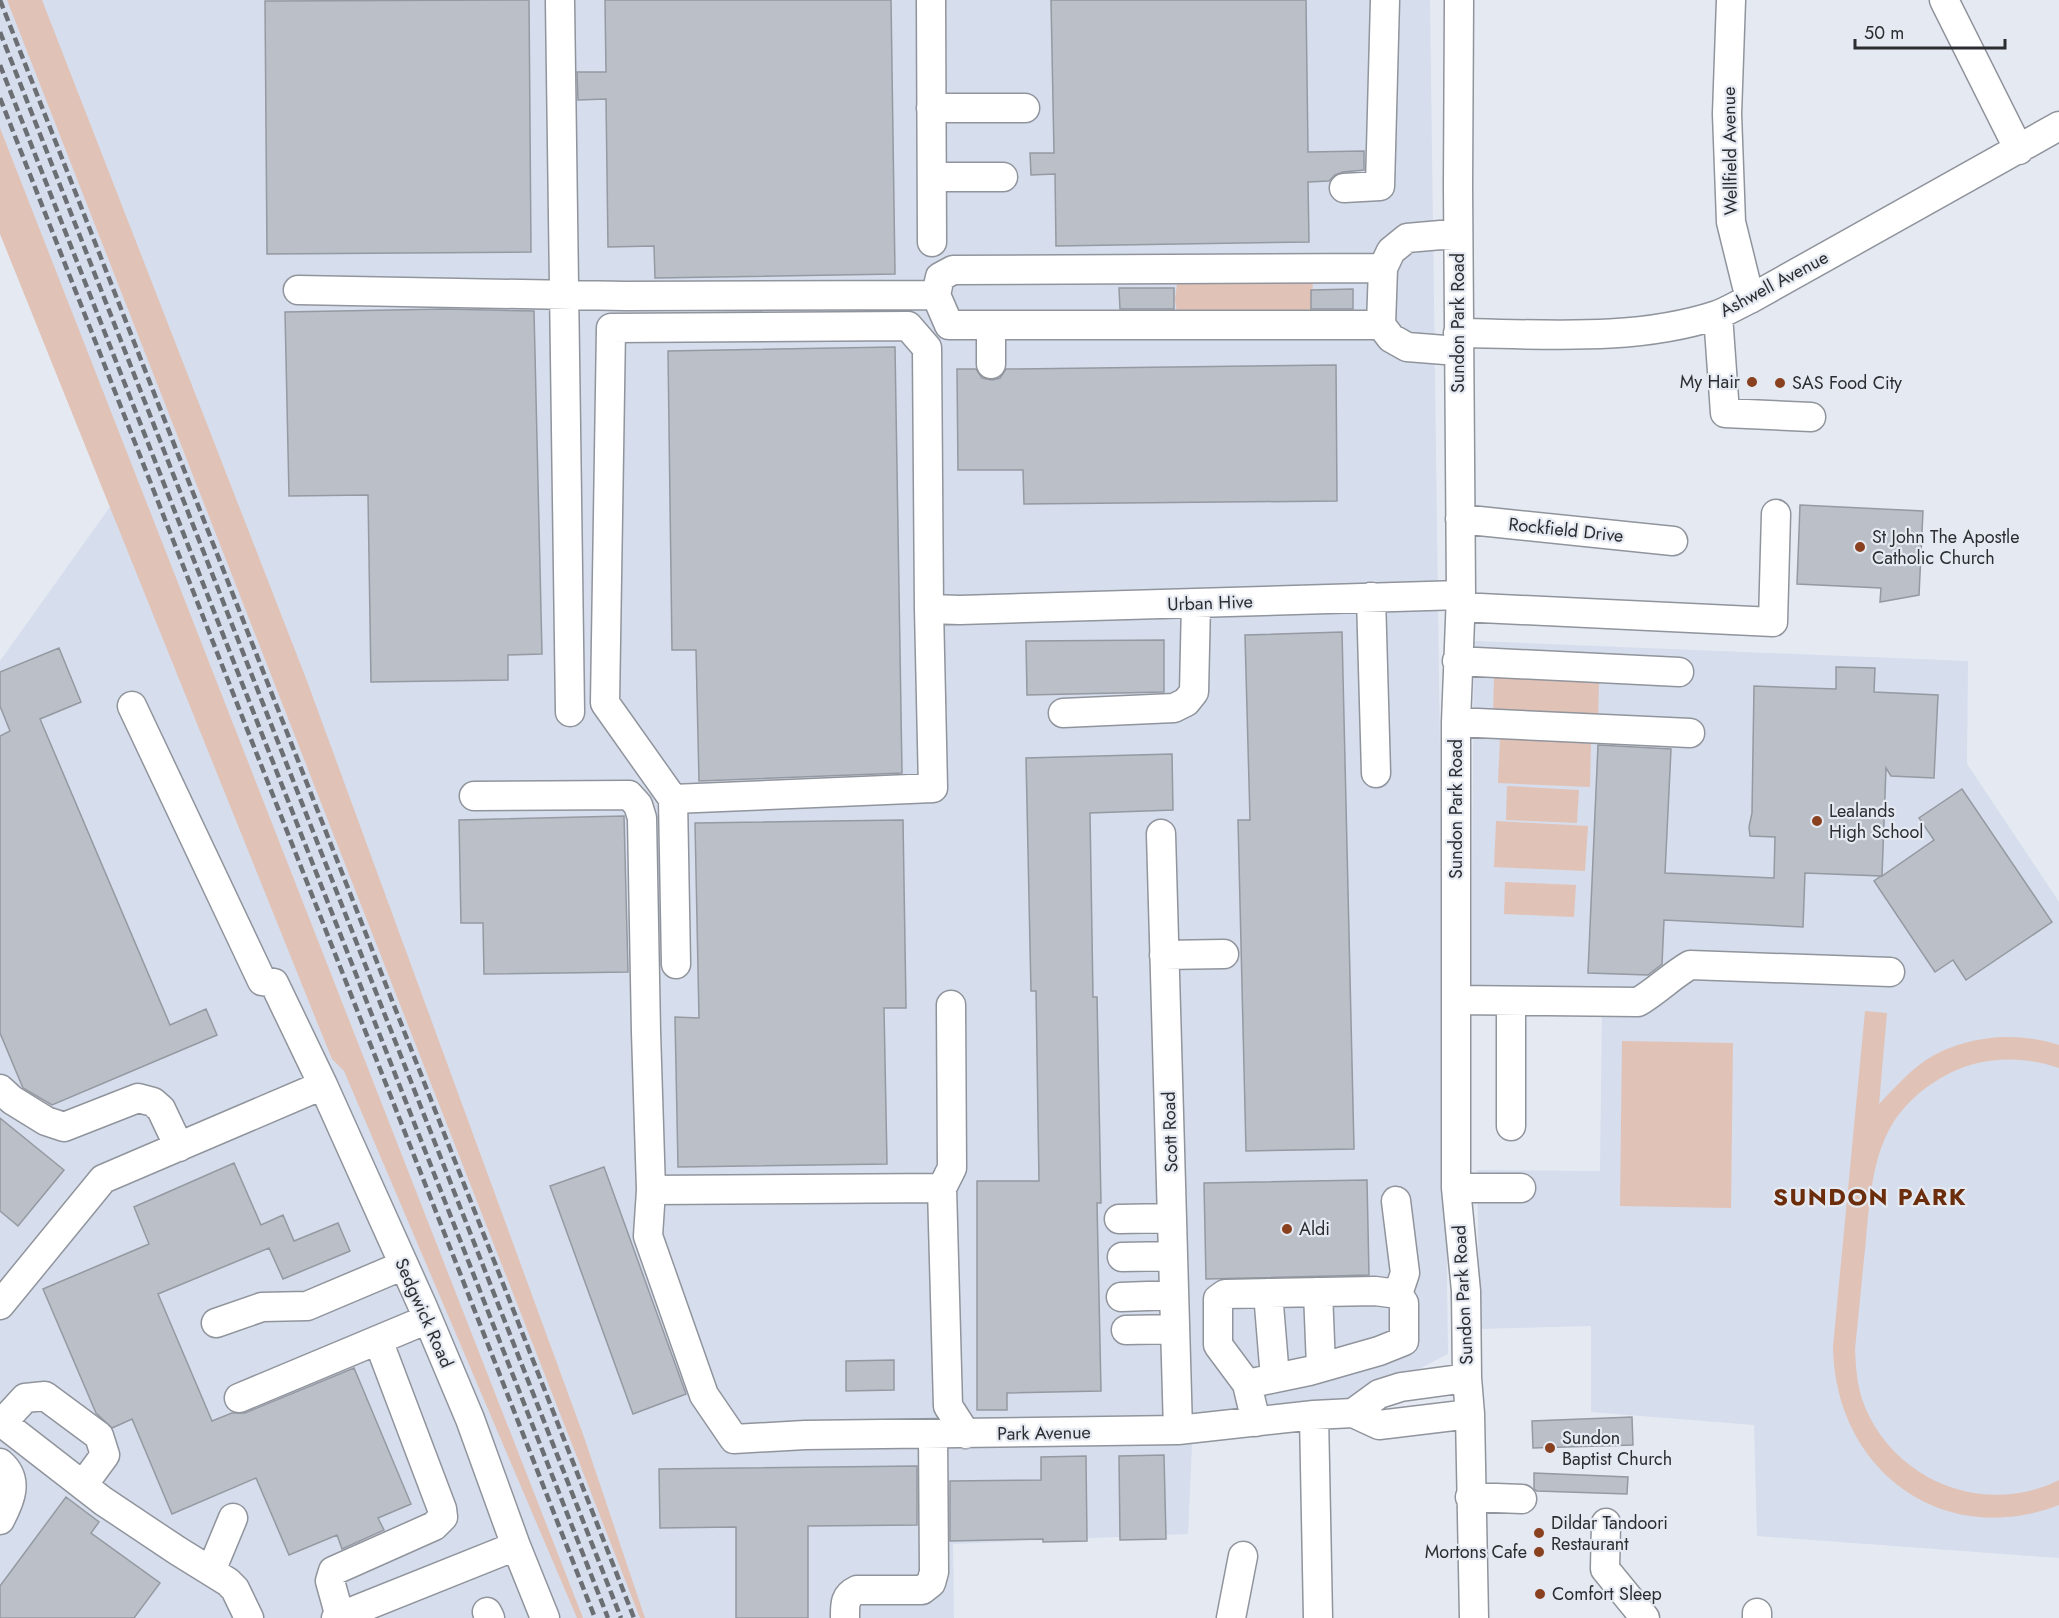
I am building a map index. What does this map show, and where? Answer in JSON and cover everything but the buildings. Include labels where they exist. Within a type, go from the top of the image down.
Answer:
[{"type":"street","points":[[931,0],[932,242]]},
{"type":"street","points":[[1344,188],[1380,186],[1385,0]]},
{"type":"street","name":"Sundon Park Road","points":[[1459,0],[1460,601],[1456,722],[1456,1188],[1466,1292],[1474,1618]]},
{"type":"street","name":"Wellfield Avenue","points":[[1731,0],[1727,114],[1731,222],[1750,299]]},
{"type":"street","points":[[1944,0],[2019,150]]},
{"type":"street","points":[[560,2],[570,712]]},
{"type":"street","points":[[931,108],[1024,108]]},
{"type":"street","name":"Ashwell Avenue","points":[[1381,325],[1391,338],[1407,348],[1458,342],[1661,329],[1718,315],[2059,126]]},
{"type":"street","points":[[932,177],[1003,177]]},
{"type":"street","points":[[1383,267],[954,270],[940,277],[936,295],[949,325],[1381,325],[1383,267],[1391,251],[1407,238],[1458,236]]},
{"type":"street","points":[[298,290],[564,295],[936,295]]},
{"type":"street","points":[[1718,315],[1725,413],[1811,417]]},
{"type":"street","points":[[991,325],[991,364]]},
{"type":"street","points":[[673,799],[933,788],[927,348],[909,326],[610,328],[605,703],[673,799],[676,964]]},
{"type":"street","name":"Urban Hive","points":[[929,609],[960,610],[1371,597],[1773,622],[1776,514]]},
{"type":"street","name":"Rockfield Drive","points":[[1460,519],[1673,541]]},
{"type":"street","points":[[1371,597],[1376,773]]},
{"type":"street","points":[[1064,713],[1174,708],[1186,702],[1194,692],[1196,603]]},
{"type":"street","points":[[1457,661],[1679,672]]},
{"type":"street","name":"Sedgwick Road","points":[[132,706],[262,981],[274,983],[323,1085],[428,1319],[470,1419],[545,1618]]},
{"type":"street","points":[[1456,722],[1690,733]]},
{"type":"street","points":[[474,796],[629,795],[638,805],[642,818],[651,1190],[942,1188]]},
{"type":"street","name":"Scott Road","points":[[1161,834],[1178,1430]]},
{"type":"street","points":[[1164,955],[1224,954]]},
{"type":"street","points":[[1456,1000],[1638,1002],[1690,965],[1890,972]]},
{"type":"street","points":[[1511,1001],[1511,1126]]},
{"type":"street","points":[[951,1005],[952,1168],[942,1188],[948,1407],[966,1434]]},
{"type":"street","points":[[0,1305],[9,1276],[104,1179],[323,1085]]},
{"type":"street","points":[[0,1089],[12,1100],[45,1121],[64,1127],[138,1098],[153,1102],[161,1109],[178,1147]]},
{"type":"street","points":[[1456,1188],[1521,1188]]},
{"type":"street","name":"Park Avenue","points":[[651,1190],[648,1236],[704,1395],[734,1440],[805,1435],[1178,1430],[1353,1413],[1379,1425],[1470,1413]]},
{"type":"street","points":[[1396,1201],[1406,1274],[1398,1294]]},
{"type":"street","points":[[1119,1219],[1172,1218]]},
{"type":"street","points":[[1122,1257],[1173,1256]]},
{"type":"street","points":[[216,1323],[262,1307],[307,1306],[404,1265]]},
{"type":"street","points":[[1247,1384],[1321,1367],[1379,1351],[1404,1341],[1404,1303],[1398,1294],[1375,1291],[1225,1294],[1218,1299],[1218,1345],[1247,1384],[1256,1422]]},
{"type":"street","points":[[1318,1292],[1321,1367]]},
{"type":"street","points":[[1268,1293],[1275,1378]]},
{"type":"street","points":[[1120,1296],[1174,1295]]},
{"type":"street","points":[[239,1398],[428,1319]]},
{"type":"street","points":[[1126,1330],[1175,1329]]},
{"type":"street","points":[[378,1340],[442,1509],[443,1517],[434,1526],[333,1571],[330,1581],[338,1617],[516,1546]]},
{"type":"street","points":[[1353,1413],[1379,1394],[1401,1387],[1467,1378]]},
{"type":"street","points":[[83,1485],[105,1455],[99,1436],[45,1396],[25,1398],[1,1422],[83,1485],[235,1589],[249,1618]]},
{"type":"street","points":[[1314,1415],[1318,1618]]},
{"type":"street","points":[[845,1618],[845,1602],[850,1594],[857,1590],[922,1590],[931,1583],[934,1572],[933,1435]]},
{"type":"street","points":[[0,1463],[10,1476],[13,1487],[0,1520]]},
{"type":"street","points":[[1470,1497],[1522,1499]]},
{"type":"street","points":[[211,1571],[233,1518]]},
{"type":"street","points":[[1606,1523],[1605,1569],[1645,1618]]},
{"type":"street","points":[[1232,1618],[1243,1556]]},
{"type":"shaded area","points":[[0,0],[1430,0],[1448,1354],[1351,1404],[1193,1424],[1188,1534],[953,1544],[954,1618],[0,1618],[0,661],[112,504],[0,217]]},
{"type":"shaded area","points":[[7,0],[42,0],[307,681],[584,1437],[645,1618],[640,1618]]},
{"type":"shaded area","points":[[0,128],[583,1618],[577,1618],[344,1071],[332,1059],[0,234]]},
{"type":"shaded area","points":[[1313,275],[1312,311],[1177,313],[1175,299],[1178,277]]},
{"type":"shaded area","name":"Lealands High School","points":[[1474,641],[1968,661],[1967,764],[2059,902],[2059,1558],[1757,1536],[1754,1425],[1591,1412],[1591,1326],[1480,1329],[1477,1170],[1600,1171],[1602,1007],[1471,1004]]},
{"type":"shaded area","points":[[1494,675],[1599,680],[1598,723],[1493,718]]},
{"type":"shaded area","points":[[1500,738],[1591,742],[1590,787],[1498,783]]},
{"type":"shaded area","points":[[1507,786],[1579,790],[1577,823],[1506,820]]},
{"type":"shaded area","points":[[1496,821],[1588,826],[1585,871],[1494,867]]},
{"type":"shaded area","points":[[1505,882],[1576,885],[1574,917],[1504,914]]},
{"type":"shaded area","points":[[1865,1011],[1887,1013],[1879,1104],[1919,1065],[1957,1045],[2008,1037],[2026,1038],[2059,1045],[2059,1068],[2019,1060],[1991,1061],[1965,1067],[1927,1087],[1908,1104],[1894,1122],[1883,1142],[1872,1187],[1855,1349],[1856,1371],[1865,1407],[1879,1433],[1898,1455],[1921,1473],[1946,1486],[1974,1493],[2002,1495],[2031,1491],[2059,1480],[2059,1505],[2016,1516],[1975,1517],[1937,1507],[1903,1489],[1875,1463],[1853,1430],[1838,1391],[1833,1347]]},
{"type":"shaded area","points":[[1622,1041],[1733,1043],[1731,1208],[1620,1206]]},
{"type":"railway","points":[[0,0],[634,1618]]},
{"type":"railway","points":[[0,32],[621,1618]]},
{"type":"railway","points":[[0,65],[608,1618]]},
{"type":"railway","points":[[0,98],[595,1618]]},
{"type":"place","name":"My Hair","points":[[1752,382]]},
{"type":"place","name":"SAS Food City","points":[[1780,383]]},
{"type":"place","name":"St John The Apostle Catholic Church","points":[[1860,547]]},
{"type":"place","name":"Lealands High School","points":[[1817,821]]},
{"type":"place","name":"Aldi","points":[[1287,1229]]},
{"type":"place","name":"Sundon Baptist Church","points":[[1550,1448]]},
{"type":"place","name":"Dildar Tandoori Restaurant","points":[[1539,1533]]},
{"type":"place","name":"Mortons Cafe","points":[[1539,1552]]},
{"type":"place","name":"Comfort Sleep","points":[[1540,1594]]},
{"type":"district","name":"SUNDON PARK","points":[[1870,1197]]}]
